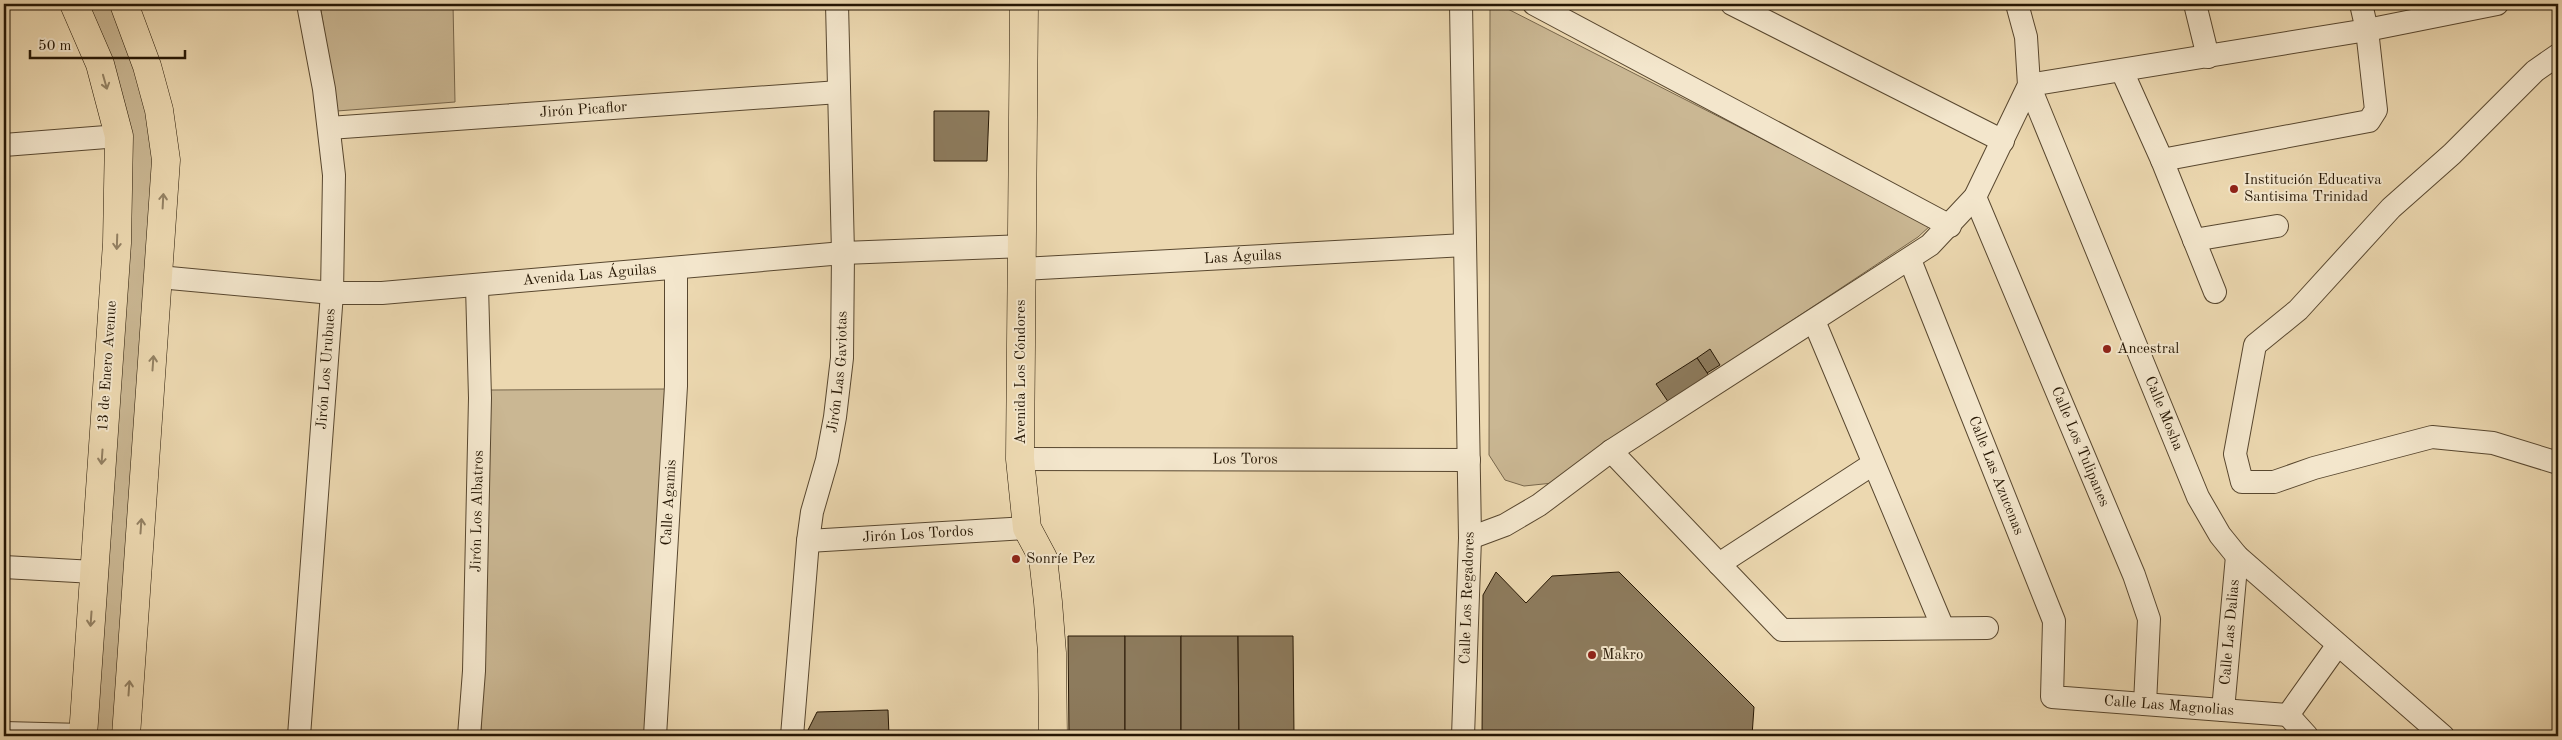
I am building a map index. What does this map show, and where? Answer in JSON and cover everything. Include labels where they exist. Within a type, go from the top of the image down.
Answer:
[{"type":"main road","name":"13 de Enero Avenue","points":[[74,4],[100,64],[119,136],[117,242],[83,736]]},
{"type":"main road","points":[[124,4],[147,66],[159,110],[166,160],[126,736]]},
{"type":"main road","name":"Avenida Los Cóndores","points":[[1024,4],[1020,459],[1027,528],[1043,558],[1052,653],[1053,736]]},
{"type":"street","name":"Jirón Los Urubues","points":[[299,736],[332,293],[334,175],[329,128],[308,4]]},
{"type":"street","name":"Jirón Las Gaviotas","points":[[792,736],[808,541],[812,512],[827,460],[835,418],[842,358],[843,253],[837,4]]},
{"type":"street","name":"Calle Los Regadores","points":[[1461,4],[1470,538],[1463,736]]},
{"type":"street","points":[[1534,4],[1950,226]]},
{"type":"street","points":[[1732,4],[2003,142]]},
{"type":"street","points":[[1470,538],[1505,525],[1539,506],[1611,451],[1910,260],[1950,226],[1975,197],[2003,142],[2028,85],[2026,37],[2017,4]]},
{"type":"street","points":[[2195,4],[2208,57]]},
{"type":"street","points":[[2162,160],[2369,121],[2376,110],[2367,30],[2362,4]]},
{"type":"street","points":[[2028,85],[2367,30],[2497,4]]},
{"type":"street","points":[[2558,55],[2535,71],[2452,154],[2391,208],[2298,310],[2254,345],[2235,454],[2242,482],[2274,482],[2314,468],[2432,437],[2493,442],[2558,463]]},
{"type":"street","points":[[2122,71],[2162,160],[2215,292]]},
{"type":"street","name":"Calle Mosha","points":[[2028,85],[2198,497],[2220,535],[2237,556],[2337,646],[2443,736]]},
{"type":"street","name":"Jirón Picaflor","points":[[329,128],[839,92]]},
{"type":"street","points":[[4,145],[119,136]]},
{"type":"street","name":"Calle Los Tulipanes","points":[[1975,197],[2134,575],[2149,618],[2145,704]]},
{"type":"street","points":[[2194,240],[2277,226]]},
{"type":"street","name":"Las Águilas","points":[[1022,257],[1465,245]]},
{"type":"street","name":"Avenida Las Águilas","points":[[159,277],[332,293],[382,293],[676,269],[843,253],[1022,257]]},
{"type":"street","name":"Calle Las Azucenas","points":[[1910,260],[2054,621],[2052,697]]},
{"type":"street","name":"Calle Agamis","points":[[655,736],[676,386],[676,269]]},
{"type":"street","name":"Jirón Los Albatros","points":[[470,736],[474,671],[480,398],[477,286]]},
{"type":"street","points":[[1814,321],[1943,628]]},
{"type":"street","points":[[1611,451],[1782,630],[1986,628]]},
{"type":"street","name":"Los Toros","points":[[1020,459],[1469,460]]},
{"type":"street","points":[[1719,564],[1873,464]]},
{"type":"street","name":"Jirón Los Tordos","points":[[808,541],[1027,528]]},
{"type":"street","name":"Calle Las Dalias","points":[[2223,710],[2237,556]]},
{"type":"street","points":[[4,567],[94,572]]},
{"type":"street","points":[[2307,736],[2289,724],[2337,646]]},
{"type":"street","name":"Calle Las Magnolias","points":[[2052,697],[2223,710],[2289,724]]},
{"type":"street","points":[[4,733],[83,736]]},
{"type":"shaded area","points":[[85,4],[117,4],[140,70],[154,152],[115,736],[91,736],[127,244]]},
{"type":"shaded area","points":[[320,4],[453,4],[455,102],[337,111]]},
{"type":"shaded area","points":[[1490,4],[1498,4],[1931,225],[1918,237],[1740,355],[1553,483],[1524,486],[1505,480],[1489,455]]},
{"type":"shaded area","points":[[665,389],[647,736],[481,736],[489,390]]},
{"type":"building","points":[[934,111],[989,111],[987,161],[934,161]]},
{"type":"building","points":[[1710,349],[1720,365],[1707,373],[1697,358]]},
{"type":"building","points":[[1697,358],[1710,377],[1669,403],[1656,384]]},
{"type":"building","name":"Makro","points":[[1496,572],[1526,603],[1552,576],[1619,572],[1754,707],[1752,736],[1482,736],[1483,595]]},
{"type":"building","points":[[1068,636],[1125,636],[1125,736],[1069,736]]},
{"type":"building","points":[[1125,636],[1181,636],[1181,736],[1125,736]]},
{"type":"building","points":[[1181,636],[1238,636],[1239,736],[1181,736]]},
{"type":"building","points":[[1238,636],[1293,636],[1294,736],[1239,736]]},
{"type":"building","points":[[888,710],[889,736],[805,736],[817,712]]},
{"type":"place","name":"Institución Educativa Santisima Trinidad","points":[[2234,189]]},
{"type":"place","name":"Ancestral","points":[[2107,349]]},
{"type":"place","name":"Sonríe Pez","points":[[1016,559]]},
{"type":"place","name":"Makro","points":[[1592,655]]}]
